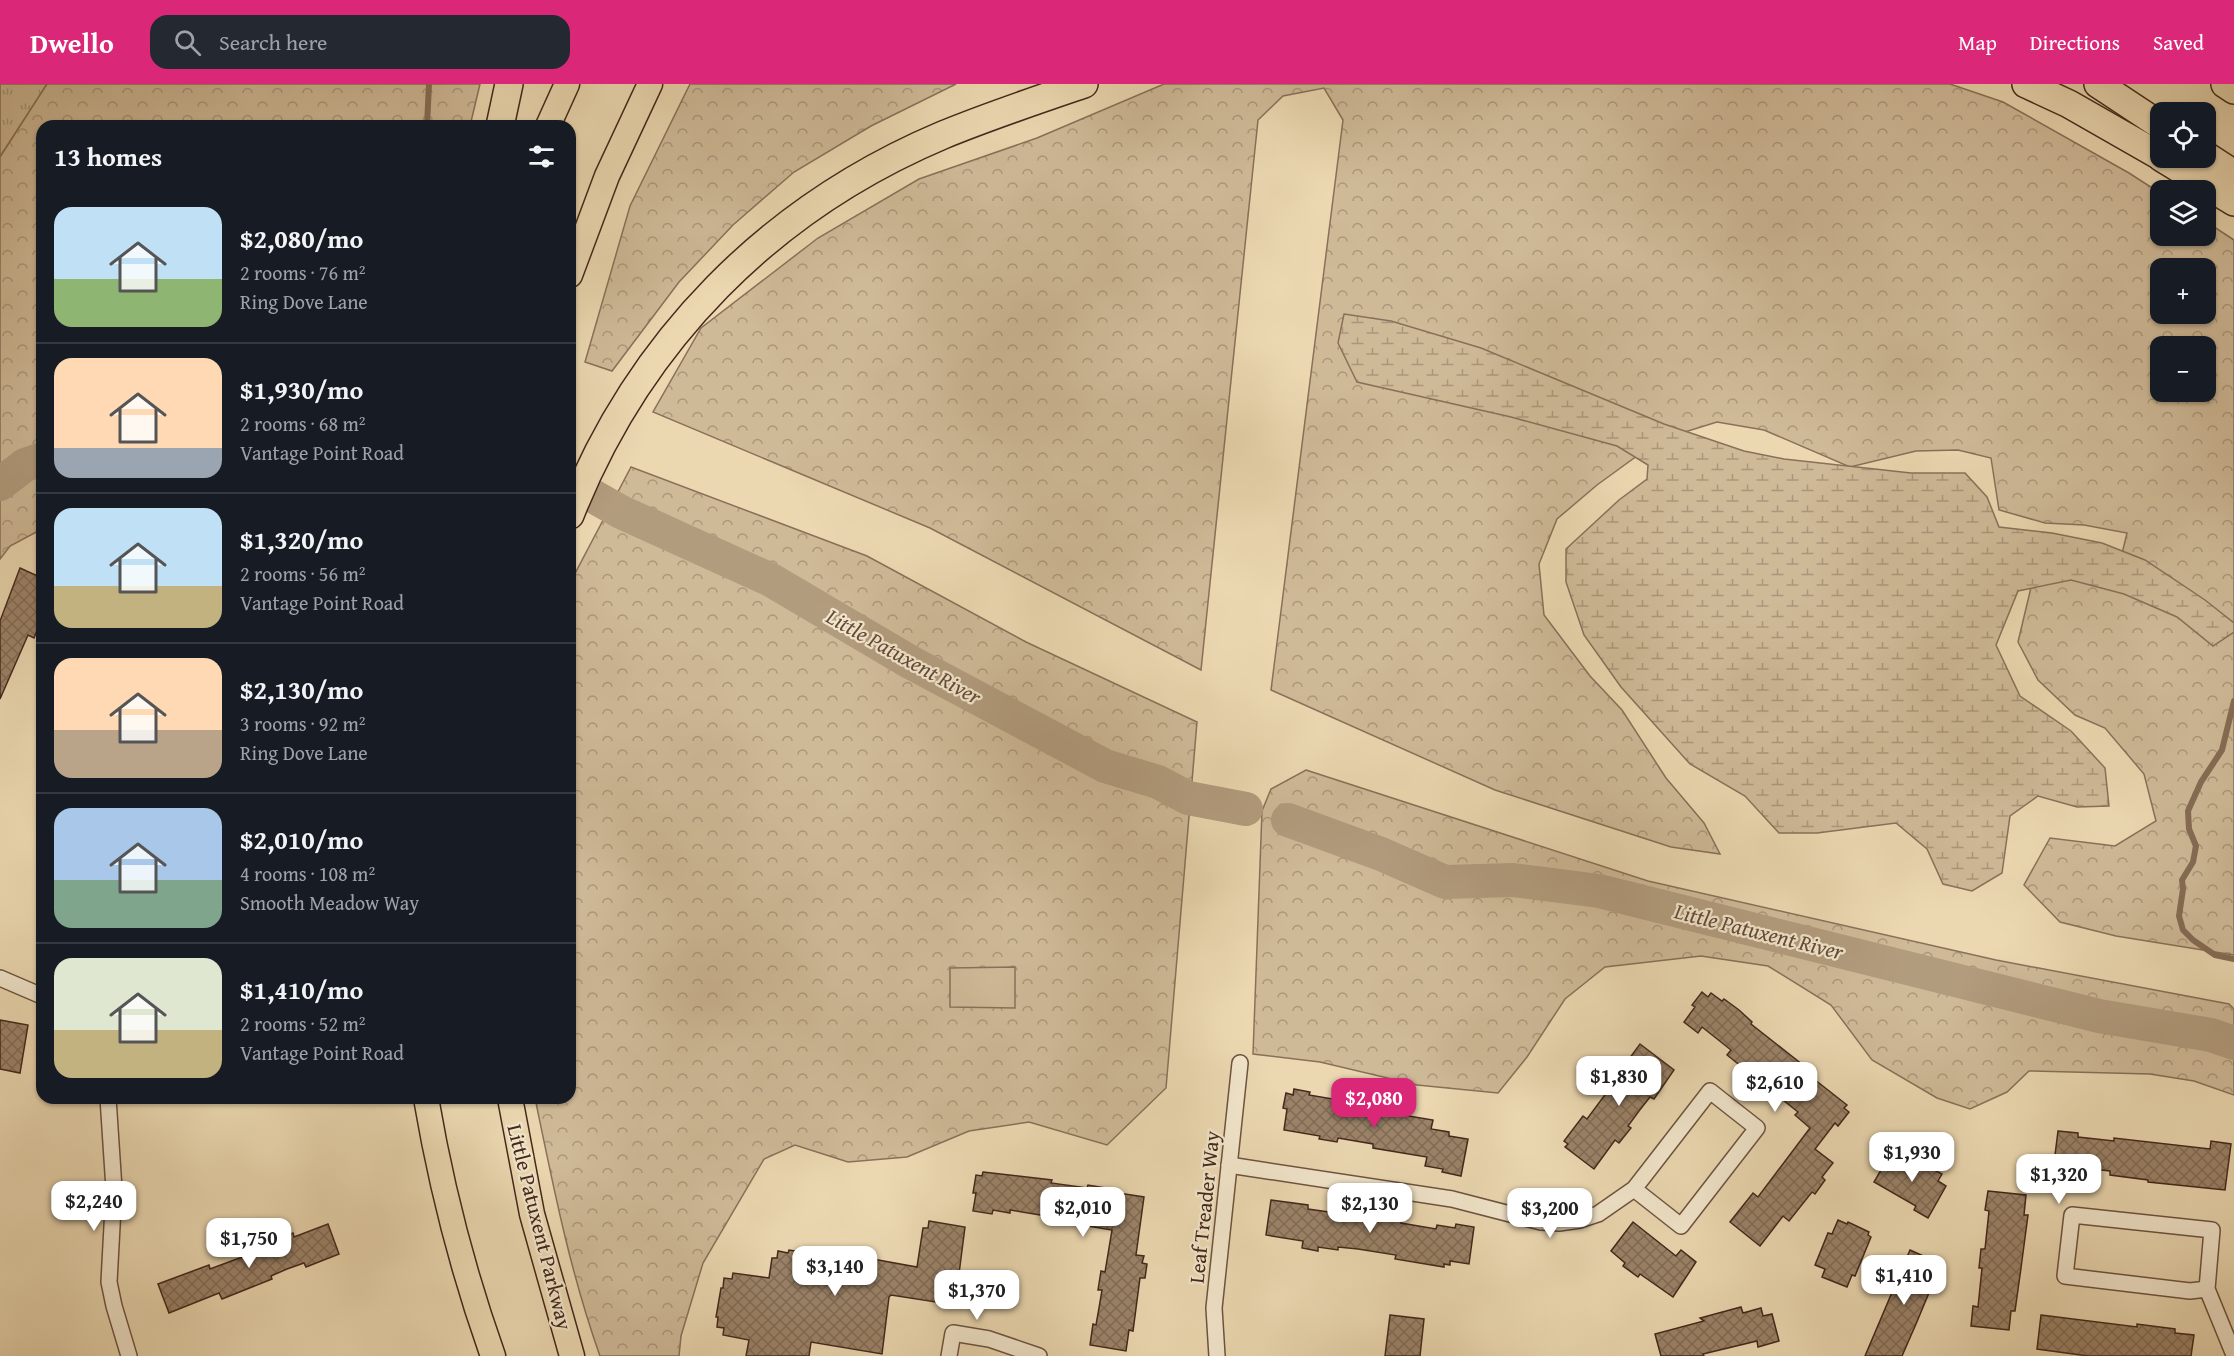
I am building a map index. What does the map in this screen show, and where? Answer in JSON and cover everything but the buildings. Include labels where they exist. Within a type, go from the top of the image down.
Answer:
[{"type":"highway","points":[[501,120],[509,84]]},
{"type":"highway","points":[[576,502],[604,439],[656,356],[695,309],[731,272],[775,235],[812,208],[880,167],[941,136],[1084,84]]},
{"type":"highway","points":[[2026,84],[2069,105],[2150,151]]},
{"type":"highway","points":[[2098,84],[2150,118]]},
{"type":"highway","points":[[2225,84],[2234,90]]},
{"type":"highway","points":[[2216,162],[2234,174]]},
{"type":"highway","points":[[2179,168],[2234,202]]},
{"type":"main road","points":[[551,120],[567,84]]},
{"type":"main road","points":[[576,259],[608,176],[650,84]]},
{"type":"main road","points":[[427,1104],[451,1222],[474,1303],[494,1356]]},
{"type":"main road","name":"Little Patuxent Parkway","points":[[511,1104],[532,1214],[572,1356]]},
{"type":"street","points":[[0,978],[36,993]]},
{"type":"street","name":"Leaf Treader Way","points":[[1217,1356],[1214,1308],[1240,1063]]},
{"type":"street","points":[[1229,1165],[1452,1199],[1541,1222],[1559,1223],[1589,1217],[1618,1202],[1634,1189],[1710,1090],[1757,1128],[1681,1226],[1634,1189]]},
{"type":"street","points":[[108,1104],[114,1189],[109,1282],[129,1356]]},
{"type":"street","points":[[2207,1289],[2190,1291],[2065,1275],[2073,1215],[2212,1230],[2207,1289],[2234,1355]]},
{"type":"street","points":[[949,1356],[953,1333],[989,1339],[1039,1356]]},
{"type":"green space","points":[[0,84],[47,84],[0,157]]},
{"type":"green space","points":[[47,84],[480,84],[471,120],[36,120],[36,532],[10,546],[0,559],[0,157]]},
{"type":"green space","points":[[690,84],[956,84],[871,126],[794,172],[733,225],[679,282],[612,371],[585,362],[630,206]]},
{"type":"green space","points":[[1164,84],[1950,84],[2003,102],[2129,173],[2150,187],[2150,246],[2216,246],[2216,228],[2234,240],[2234,955],[2116,936],[2060,922],[2024,885],[2050,838],[2115,846],[2156,821],[2144,774],[2105,728],[2075,715],[2038,680],[2018,642],[2033,579],[2119,566],[2127,533],[2084,525],[2045,523],[1999,510],[1991,458],[1958,450],[1916,451],[1850,467],[1764,430],[1717,422],[1659,440],[1597,485],[1557,519],[1539,564],[1544,615],[1590,676],[1622,710],[1666,778],[1704,823],[1720,854],[1671,847],[1495,790],[1271,690],[1343,120],[1324,88],[1283,96],[1258,120],[1201,670],[930,528],[653,412],[701,328],[818,238],[919,179],[1037,138]]},
{"type":"green space","points":[[1344,314],[1391,321],[1481,348],[1664,424],[1744,451],[1784,459],[1911,473],[1965,473],[1987,497],[1999,527],[2052,533],[2102,543],[2145,560],[2205,600],[2234,623],[2234,632],[2213,646],[2177,617],[2124,594],[2071,580],[2018,591],[1996,645],[2020,696],[2071,731],[2105,768],[2109,806],[2077,807],[2038,796],[2010,816],[2002,873],[1972,891],[1943,884],[1927,849],[1896,823],[1817,833],[1779,833],[1745,796],[1690,764],[1621,687],[1584,635],[1566,582],[1566,549],[1619,500],[1647,479],[1648,465],[1617,446],[1511,417],[1357,382],[1338,343]]},
{"type":"green space","points":[[631,467],[867,556],[1026,642],[1197,722],[1166,1088],[1107,1145],[1029,1122],[969,1131],[907,1157],[848,1162],[795,1145],[764,1159],[703,1263],[681,1336],[679,1356],[600,1356],[571,1260],[536,1104],[576,1104],[576,572]]},
{"type":"green space","points":[[1306,770],[1648,881],[1996,960],[2229,1004],[2234,1009],[2234,1095],[2194,1081],[2150,1074],[2029,1071],[2007,1092],[1970,1109],[1937,1098],[1872,1060],[1831,1005],[1768,966],[1701,956],[1605,967],[1565,999],[1527,1057],[1498,1093],[1417,1085],[1320,1062],[1253,1054],[1262,811],[1271,789]]},
{"type":"green space","points":[[1015,967],[1015,1008],[950,1007],[950,968]]},
{"type":"waterway","points":[[427,120],[429,84]]},
{"type":"waterway","name":"Little Patuxent River","points":[[0,484],[25,465],[36,461]]},
{"type":"waterway","name":"Little Patuxent River","points":[[576,486],[621,512],[771,580],[910,662],[1105,766],[1158,782],[1188,798],[1246,809]]},
{"type":"waterway","points":[[2234,701],[2222,750],[2201,782],[2188,811],[2189,829],[2196,846],[2193,862],[2182,880],[2179,916],[2183,930],[2193,940],[2215,955],[2234,959]]},
{"type":"waterway","name":"Little Patuxent River","points":[[1288,820],[1381,854],[1445,882],[1513,880],[1599,891],[2099,1016],[2211,1035],[2234,1043]]}]
